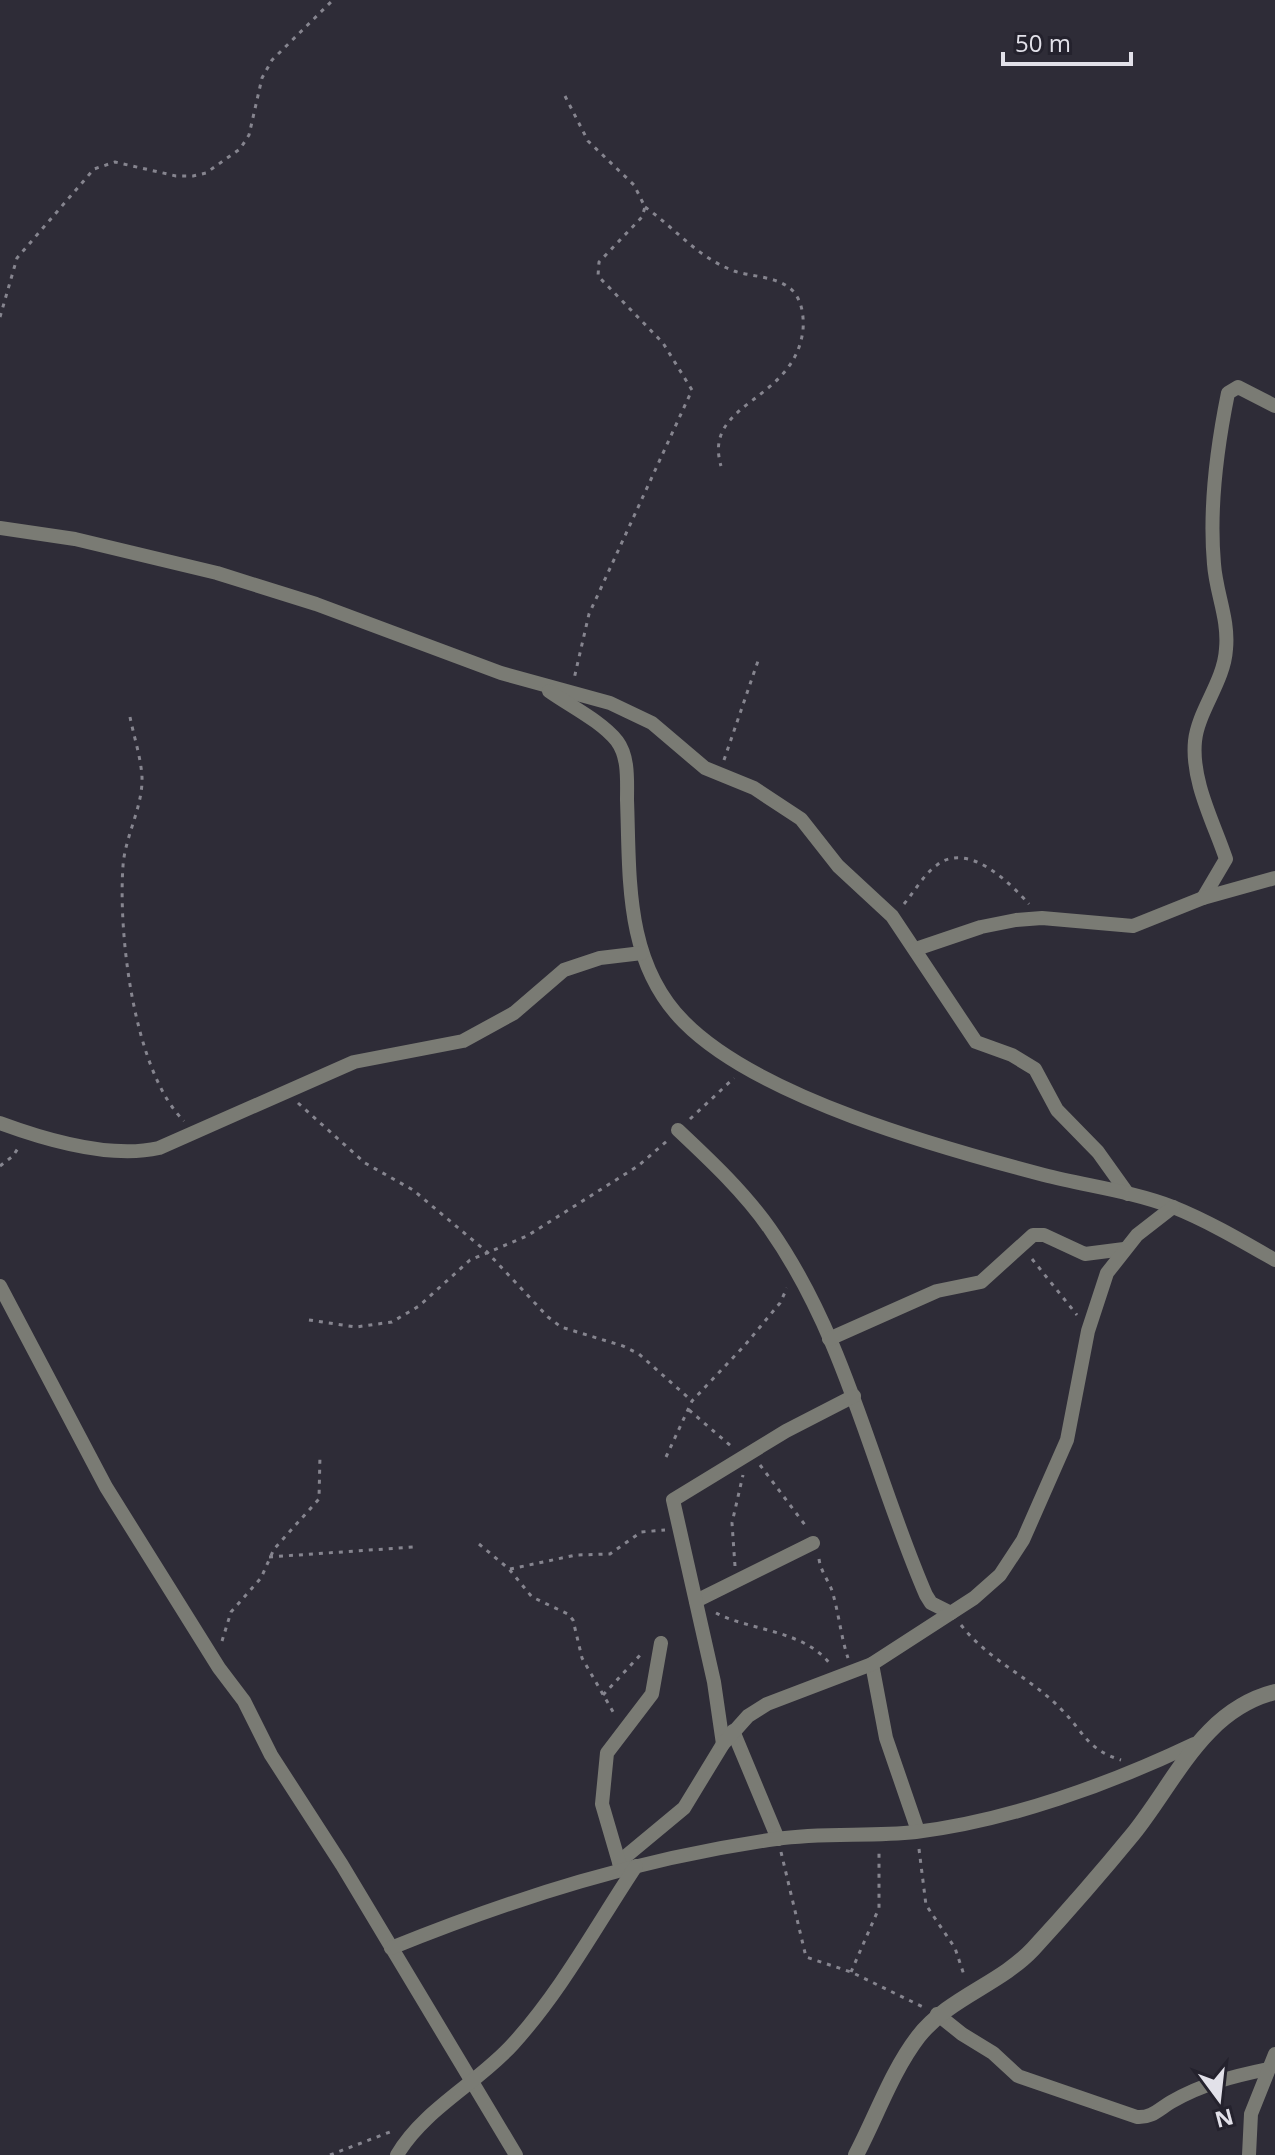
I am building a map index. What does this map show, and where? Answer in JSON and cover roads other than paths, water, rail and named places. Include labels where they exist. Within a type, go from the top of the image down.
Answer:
[{"type":"street","points":[[1203,898],[1226,859],[1200,784],[1194,740],[1220,679],[1226,649],[1225,609],[1214,566],[1219,448],[1228,393],[1238,387],[1275,406]]},
{"type":"street","points":[[0,528],[75,539],[217,573],[316,604],[540,685],[610,703],[652,723],[691,758],[719,775],[754,788],[801,819],[838,866],[892,916],[976,1042],[1012,1055],[1035,1069],[1057,1110],[1098,1152],[1128,1194]]},
{"type":"street","points":[[540,685],[610,733],[623,750],[627,769],[627,874],[632,915],[642,953],[663,994],[683,1021],[744,1066],[864,1121],[1044,1175],[1173,1207],[1275,1260]]},
{"type":"street","points":[[916,949],[981,927],[1042,918],[1133,926],[1203,898],[1275,878]]},
{"type":"street","points":[[0,1123],[78,1144],[135,1151],[159,1148],[354,1062],[463,1041],[514,1013],[564,970],[600,958],[642,953]]},
{"type":"street","points":[[678,1130],[753,1206],[795,1270],[854,1396],[926,1595],[931,1603],[951,1613]]},
{"type":"street","points":[[397,2155],[422,2125],[511,2047],[551,1999],[625,1866],[678,1815],[733,1731],[767,1704],[872,1664],[951,1613],[1000,1575],[1023,1540],[1067,1440],[1098,1293],[1124,1249],[1173,1207]]},
{"type":"street","points":[[829,1339],[937,1291],[981,1282],[1019,1243],[1039,1234],[1085,1254],[1124,1249]]},
{"type":"street","points":[[0,1286],[106,1487],[219,1668],[244,1701],[271,1755],[516,2155]]},
{"type":"street","points":[[723,1744],[673,1500],[714,1472],[746,1463],[786,1431],[854,1396]]},
{"type":"street","points":[[696,1601],[813,1543]]},
{"type":"street","points":[[625,1866],[605,1823],[601,1782],[607,1753],[622,1727],[652,1694],[661,1643]]},
{"type":"street","points":[[872,1664],[886,1738],[918,1831]]},
{"type":"street","points":[[391,1948],[544,1890],[625,1866],[778,1839],[918,1831],[1017,1809],[1133,1773],[1194,1744],[1234,1712],[1275,1692]]},
{"type":"street","points":[[733,1731],[778,1839]]},
{"type":"street","points":[[856,2155],[916,2039],[937,2014],[1002,1975],[1031,1952],[1161,1798],[1194,1744]]},
{"type":"street","points":[[937,2014],[993,2053],[1018,2076],[1137,2117],[1153,2115],[1186,2094],[1215,2081],[1268,2069]]},
{"type":"street","points":[[1249,2155],[1251,2114],[1275,2054]]}]
